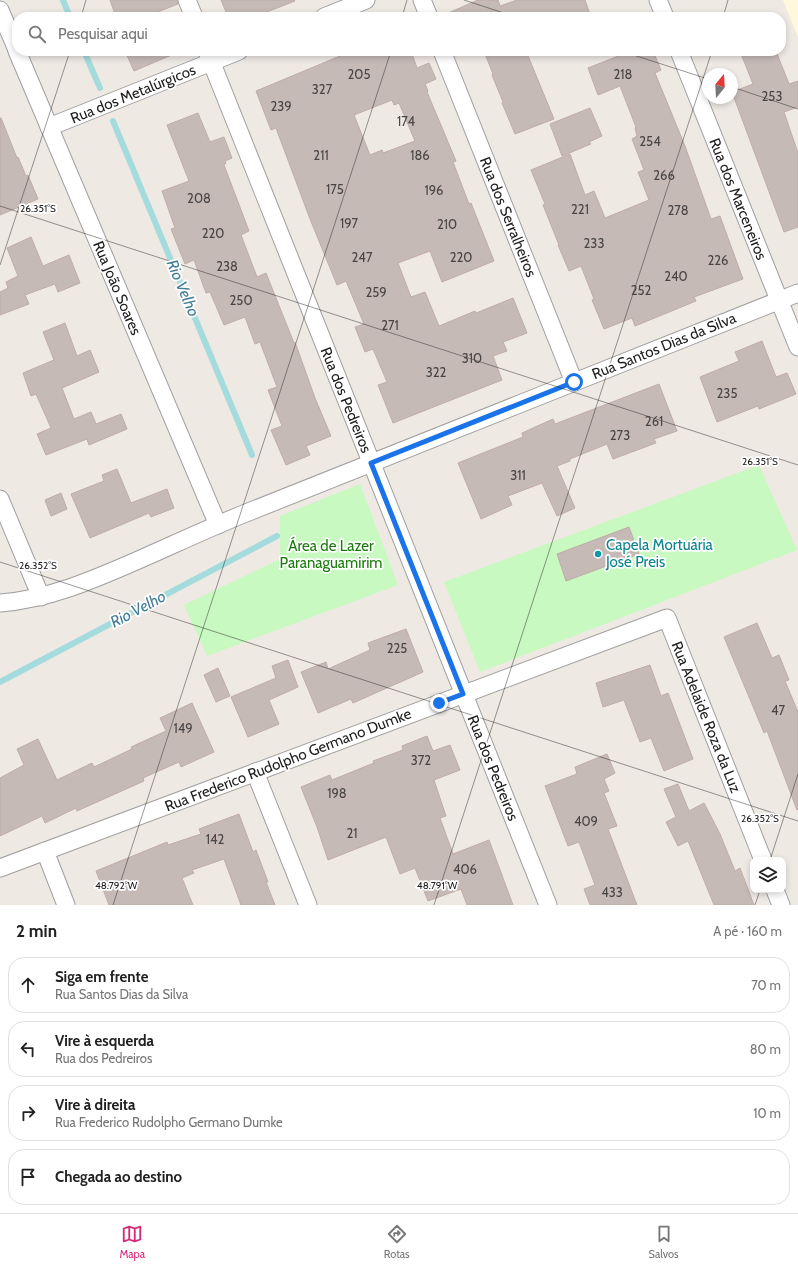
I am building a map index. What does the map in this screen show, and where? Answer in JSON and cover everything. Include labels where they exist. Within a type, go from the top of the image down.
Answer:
[{"type":"street","points":[[187,0],[192,12]]},
{"type":"street","points":[[336,12],[366,0]]},
{"type":"street","points":[[422,0],[427,12]]},
{"type":"street","points":[[658,0],[663,12]]},
{"type":"street","name":"Rua João Soares","points":[[0,10],[12,39]]},
{"type":"street","name":"Rua João Soares","points":[[19,56],[218,525]]},
{"type":"street","name":"Rua dos Serralheiros","points":[[444,56],[574,382]]},
{"type":"street","name":"Rua dos Marceneiros","points":[[681,56],[798,347]]},
{"type":"street","name":"Rua dos Metalúrgicos","points":[[49,127],[210,57]]},
{"type":"street","name":"Rua dos Pedreiros","points":[[210,57],[548,905]]},
{"type":"street","name":"Rua Santos Dias da Silva","points":[[0,602],[16,601],[67,589],[218,525],[371,463],[798,293]]},
{"type":"street","points":[[0,499],[41,596]]},
{"type":"street","name":"Rua Frederico Rudolpho Germano Dumke","points":[[0,868],[667,618]]},
{"type":"street","name":"Rua Adelaide Roza da Luz","points":[[667,618],[762,857]]},
{"type":"street","points":[[255,772],[308,905]]},
{"type":"street","points":[[45,851],[66,905]]},
{"type":"street","points":[[776,893],[781,905]]},
{"type":"shaded area","points":[[783,0],[798,0],[798,37]]},
{"type":"green space","points":[[759,465],[797,550],[480,672],[444,582]]},
{"type":"green space","name":"Área de Lazer Paranaguamirim","points":[[360,484],[398,585],[207,656],[184,605],[280,559],[280,516]]},
{"type":"building","points":[[110,0],[177,0],[178,4],[158,12],[114,12]]},
{"type":"building","points":[[221,0],[295,1],[267,12],[226,12]]},
{"type":"building","points":[[478,0],[498,0],[500,6],[517,0],[585,0],[589,12],[450,12]]},
{"type":"building","points":[[127,56],[169,56],[134,71]]},
{"type":"building","points":[[340,56],[413,56],[417,68],[429,63],[436,79],[425,84],[428,91],[427,92],[456,161],[453,162],[469,204],[471,203],[494,261],[442,282],[430,251],[398,263],[411,297],[425,292],[439,326],[475,311],[476,313],[513,298],[527,333],[503,342],[507,351],[493,356],[502,380],[393,423],[378,385],[387,382],[373,349],[365,352],[355,327],[364,324],[346,281],[337,285],[310,219],[276,128],[271,130],[256,91]],"holes":[[[392,100],[394,105],[399,103],[415,141],[383,153],[382,150],[370,155],[354,115]]]},
{"type":"building","points":[[486,56],[528,56],[554,119],[515,134],[502,103],[503,102],[492,75],[493,74]]},
{"type":"building","points":[[618,56],[655,56],[661,70],[655,73],[685,146],[711,219],[720,216],[743,279],[694,297],[696,301],[635,326],[632,318],[604,329],[592,300],[594,299],[581,266],[569,271],[531,170],[570,154],[585,195],[594,191],[605,218],[649,200],[638,172],[644,170],[632,139],[637,136],[636,127],[620,86],[598,95],[588,68]]},
{"type":"building","points":[[742,56],[778,56],[789,84],[798,81],[798,107],[784,112],[798,153],[798,227],[784,232],[736,104],[738,104],[738,90],[753,84]]},
{"type":"building","points":[[590,108],[602,136],[589,142],[591,144],[562,156],[550,124]]},
{"type":"building","points":[[198,113],[210,142],[224,137],[232,158],[225,161],[226,163],[224,165],[249,231],[241,235],[257,277],[266,273],[294,343],[295,342],[315,398],[331,436],[306,446],[310,455],[286,465],[271,430],[282,426],[268,390],[277,387],[260,342],[255,344],[245,317],[224,325],[210,292],[206,293],[194,260],[185,264],[171,229],[175,228],[162,191],[189,181],[167,125]]},
{"type":"building","points":[[0,118],[17,158],[18,157],[26,176],[28,175],[38,199],[0,215]]},
{"type":"building","points":[[31,237],[43,266],[69,255],[80,283],[58,292],[55,284],[25,295],[29,304],[0,315],[0,292],[8,288],[6,282],[18,276],[7,248]]},
{"type":"building","points":[[65,323],[77,356],[90,350],[99,372],[62,388],[74,419],[91,412],[96,424],[121,414],[127,429],[89,445],[87,439],[46,455],[37,434],[51,428],[36,394],[31,396],[23,373],[54,360],[43,332]]},
{"type":"building","points":[[762,341],[776,377],[787,373],[796,394],[759,409],[758,406],[717,422],[700,377],[739,361],[735,352]]},
{"type":"building","points":[[659,384],[677,431],[654,439],[656,443],[613,459],[607,444],[557,466],[575,508],[557,516],[542,483],[508,496],[512,505],[481,519],[458,463],[523,437],[522,433],[553,419],[555,424]]},
{"type":"building","points":[[117,469],[131,503],[167,489],[174,508],[151,517],[149,513],[90,538],[71,494],[104,481],[102,475]]},
{"type":"building","points":[[61,493],[67,509],[51,516],[45,500]]},
{"type":"building","name":"Capela Mortuária José Preis","points":[[629,527],[639,554],[566,581],[557,554]]},
{"type":"building","points":[[757,623],[772,658],[779,655],[789,680],[785,681],[798,712],[797,810],[767,731],[764,733],[724,637]]},
{"type":"building","points":[[406,629],[423,672],[353,703],[351,699],[318,713],[301,672],[326,662],[328,669],[370,650],[368,643]]},
{"type":"building","points":[[288,660],[298,687],[269,700],[279,724],[248,737],[231,697],[276,678],[272,666]]},
{"type":"building","points":[[650,665],[661,696],[668,693],[693,759],[664,771],[651,738],[640,742],[624,700],[603,707],[596,683]]},
{"type":"building","points":[[218,668],[230,696],[216,702],[204,675]]},
{"type":"building","points":[[192,703],[214,752],[181,767],[179,762],[143,778],[144,781],[77,811],[76,808],[45,823],[42,816],[0,836],[0,778],[24,765],[17,749],[38,739],[57,780],[92,763],[94,767],[132,749],[131,747],[166,731],[160,718]]},
{"type":"building","points":[[427,736],[433,751],[450,745],[460,770],[434,780],[446,816],[440,818],[453,854],[489,840],[513,905],[467,905],[461,889],[428,901],[415,868],[400,874],[386,837],[328,860],[301,787],[330,775],[332,780],[374,763],[373,761],[403,750],[402,746]]},
{"type":"building","points":[[607,754],[615,773],[604,779],[609,791],[604,793],[617,826],[608,829],[637,905],[590,905],[584,889],[595,885],[579,842],[568,846],[545,786],[577,774],[575,767]]},
{"type":"building","points":[[678,784],[689,811],[704,803],[720,834],[735,871],[740,868],[754,905],[714,905],[688,841],[678,846],[666,822],[676,817],[664,789]]},
{"type":"building","points":[[239,814],[253,852],[256,850],[275,905],[241,905],[224,859],[192,870],[194,873],[182,878],[193,905],[109,905],[96,871],[167,842],[168,845],[201,834],[199,829]]},
{"type":"waterway","name":"Rio Velho","points":[[63,0],[68,12]]},
{"type":"waterway","name":"Rio Velho","points":[[86,56],[100,88]]},
{"type":"waterway","name":"Rio Velho","points":[[113,121],[252,455]]},
{"type":"waterway","name":"Rio Velho","points":[[0,682],[277,536]]},
{"type":"place","name":"Capela Mortuária José Preis","points":[[598,554]]},
{"type":"route","points":[[439,703],[463,694],[371,463],[574,382]]}]
